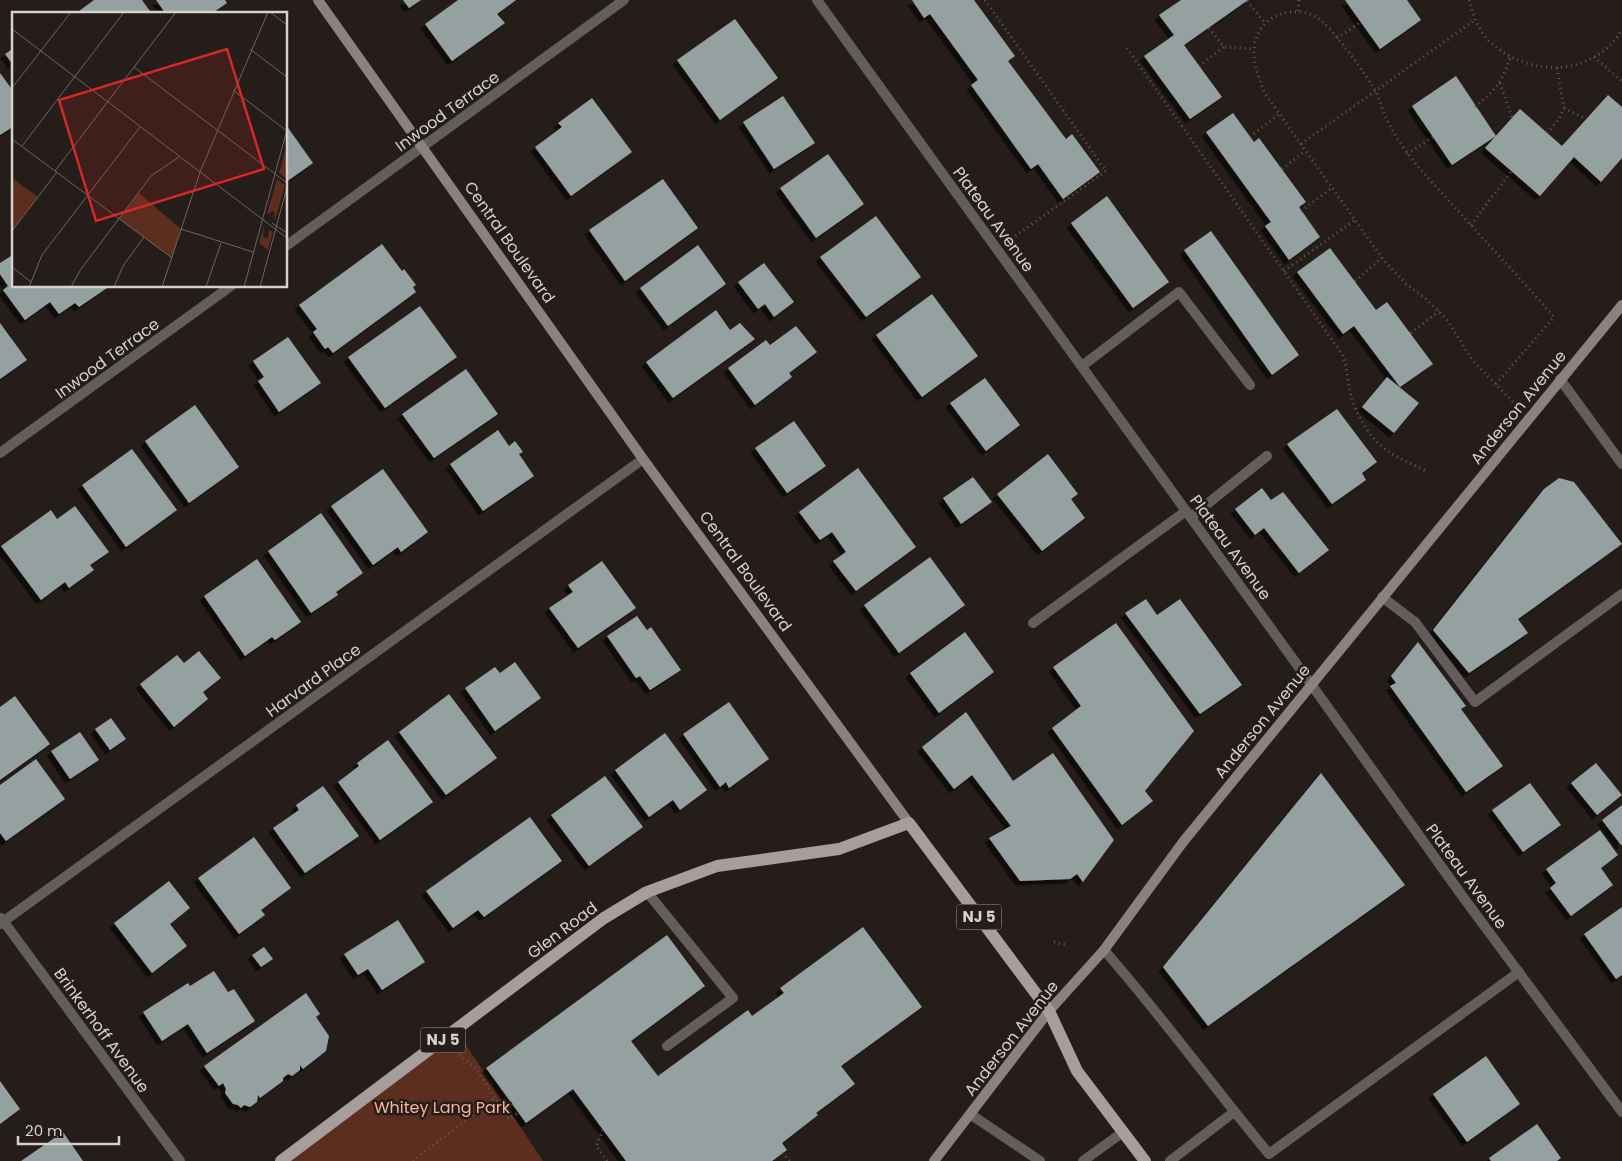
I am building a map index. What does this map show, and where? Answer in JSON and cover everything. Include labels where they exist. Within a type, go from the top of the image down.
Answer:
[{"type":"main road","name":"Central Boulevard","points":[[318,0],[643,459],[1049,1011],[1077,1071],[1145,1161]]},
{"type":"main road","name":"Anderson Avenue","points":[[934,1161],[1049,1011],[1104,950],[1183,842],[1622,305]]},
{"type":"main road","name":"Glen Road","points":[[281,1161],[604,918],[647,892],[717,866],[839,849],[909,822]]},
{"type":"street","name":"Inwood Terrace","points":[[288,245],[624,0]]},
{"type":"street","name":"Plateau Avenue","points":[[817,0],[1312,684],[1463,897],[1622,1112]]},
{"type":"street","name":"Inwood Terrace","points":[[0,453],[228,288]]},
{"type":"street","points":[[1082,366],[1179,292],[1250,385]]},
{"type":"street","points":[[1560,379],[1622,464]]},
{"type":"street","points":[[1033,623],[1267,456]]},
{"type":"street","name":"Harvard Place","points":[[1,921],[643,459]]},
{"type":"street","points":[[1382,597],[1415,622],[1475,702],[1622,594]]},
{"type":"street","points":[[647,892],[733,998],[667,1046]]},
{"type":"street","name":"Brinkerhoff Avenue","points":[[1,921],[180,1161]]},
{"type":"street","points":[[1104,950],[1146,997],[1234,1112],[1269,1154],[1519,972]]},
{"type":"street","points":[[1170,1161],[1234,1112]]},
{"type":"street","points":[[970,1114],[1040,1161]]},
{"type":"street","points":[[1084,1161],[1123,1132]]},
{"type":"path","points":[[985,0],[1106,171],[997,249]]},
{"type":"path","points":[[1298,11],[1299,0]]},
{"type":"path","points":[[1469,0],[1476,20],[1488,40],[1510,58],[1538,68],[1567,67],[1594,57],[1616,38],[1622,30]]},
{"type":"path","points":[[1247,1],[1266,24]]},
{"type":"path","points":[[1496,384],[1554,317],[1408,154],[1388,123],[1375,91],[1329,27],[1317,17],[1298,11],[1280,14],[1266,24],[1257,37],[1254,49],[1254,64],[1264,92],[1382,258],[1406,284],[1439,311],[1447,320],[1473,361],[1529,418]]},
{"type":"path","points":[[1301,144],[1476,20]]},
{"type":"path","points":[[1337,38],[1361,22]]},
{"type":"path","points":[[1209,28],[1224,47]]},
{"type":"path","points":[[1200,66],[1224,47],[1254,49]]},
{"type":"path","points":[[1127,48],[1342,354],[1351,396],[1359,416],[1367,428],[1384,449],[1426,472]]},
{"type":"path","points":[[1594,57],[1622,81]]},
{"type":"path","points":[[1475,107],[1495,91],[1510,58]]},
{"type":"path","points":[[1547,133],[1559,119],[1564,108],[1557,68]]},
{"type":"path","points":[[1500,82],[1512,118]]},
{"type":"path","points":[[1564,108],[1586,119]]},
{"type":"path","points":[[1250,136],[1279,114]]},
{"type":"path","points":[[1408,154],[1433,137]]},
{"type":"path","points":[[1282,169],[1305,151]]},
{"type":"path","points":[[1471,225],[1511,172]]},
{"type":"path","points":[[1301,211],[1332,188]]},
{"type":"path","points":[[1284,271],[1355,220]]},
{"type":"path","points":[[1355,281],[1382,258]]},
{"type":"path","points":[[1411,333],[1439,311]]},
{"type":"path","points":[[1054,942],[1066,945]]},
{"type":"path","points":[[441,1041],[474,1066],[509,1119],[518,1113]]},
{"type":"path","points":[[412,1161],[495,1098]]},
{"type":"path","points":[[603,1130],[596,1146],[607,1161]]},
{"type":"path","points":[[782,1153],[789,1161]]},
{"type":"green space","name":"Whitey Lang Park","points":[[456,1030],[543,1161],[281,1161]]},
{"type":"building","points":[[94,0],[142,0],[151,12],[78,12]]},
{"type":"building","points":[[156,0],[225,0],[227,3],[214,12],[165,12]]},
{"type":"building","points":[[403,0],[421,0],[409,8]]},
{"type":"building","points":[[458,0],[516,0],[497,14],[505,23],[452,61],[425,24]]},
{"type":"building","points":[[912,0],[974,0],[1015,56],[1008,61],[1066,139],[1072,134],[1100,172],[1063,199],[1038,164],[1031,169],[971,85],[978,80],[930,14],[924,18]]},
{"type":"building","points":[[1181,0],[1248,0],[1184,45],[1222,97],[1190,119],[1144,56],[1174,35],[1159,15]]},
{"type":"building","points":[[1345,0],[1407,0],[1421,20],[1380,49]]},
{"type":"building","points":[[735,19],[778,78],[720,120],[677,60]]},
{"type":"building","points":[[12,49],[12,63],[5,54]]},
{"type":"building","points":[[0,73],[12,89],[12,127],[0,135]]},
{"type":"building","points":[[1456,76],[1496,136],[1452,165],[1412,106]]},
{"type":"building","points":[[1608,95],[1622,107],[1622,158],[1601,182],[1574,157],[1540,196],[1485,148],[1520,109],[1562,146]]},
{"type":"building","points":[[783,96],[815,143],[774,169],[743,122]]},
{"type":"building","points":[[592,98],[632,152],[571,196],[535,147],[562,127],[558,123]]},
{"type":"building","points":[[1233,113],[1254,142],[1259,138],[1306,202],[1299,207],[1320,237],[1289,260],[1265,226],[1271,222],[1206,132]]},
{"type":"building","points":[[288,128],[313,163],[288,181]]},
{"type":"building","points":[[828,154],[864,204],[816,238],[780,188]]},
{"type":"building","points":[[663,179],[698,228],[625,281],[589,230]]},
{"type":"building","points":[[1107,196],[1169,282],[1133,308],[1071,223]]},
{"type":"building","points":[[876,216],[921,277],[866,317],[820,257]]},
{"type":"building","points":[[1211,231],[1299,355],[1272,375],[1184,250]]},
{"type":"building","points":[[382,244],[402,271],[404,269],[416,285],[413,287],[416,292],[333,353],[328,347],[325,349],[313,332],[317,329],[299,305]]},
{"type":"building","points":[[698,245],[726,284],[668,326],[640,288]]},
{"type":"building","points":[[1330,248],[1376,310],[1387,302],[1433,364],[1400,387],[1354,326],[1343,334],[1297,272]]},
{"type":"building","points":[[12,255],[12,288],[107,288],[79,307],[75,303],[59,314],[50,302],[25,320],[3,290],[8,286],[0,274],[0,263]]},
{"type":"building","points":[[764,263],[794,302],[774,317],[765,304],[758,309],[738,282]]},
{"type":"building","points":[[932,294],[978,356],[922,397],[876,335]]},
{"type":"building","points":[[420,306],[457,357],[385,408],[348,357]]},
{"type":"building","points":[[716,310],[730,330],[740,323],[755,339],[673,398],[646,362]]},
{"type":"building","points":[[0,323],[27,360],[0,379]]},
{"type":"building","points":[[796,326],[817,352],[789,373],[792,377],[755,405],[728,368],[766,340],[770,345]]},
{"type":"building","points":[[288,337],[321,383],[279,412],[258,381],[264,377],[253,361]]},
{"type":"building","points":[[466,369],[498,414],[434,458],[402,414]]},
{"type":"building","points":[[1387,377],[1419,403],[1394,433],[1362,407]]},
{"type":"building","points":[[985,378],[1020,425],[986,451],[950,403]]},
{"type":"building","points":[[195,405],[239,467],[189,503],[145,441]]},
{"type":"building","points":[[1337,409],[1377,462],[1362,473],[1366,480],[1332,504],[1287,444]]},
{"type":"building","points":[[794,421],[826,466],[787,493],[755,448]]},
{"type":"building","points":[[498,430],[509,446],[515,441],[523,452],[519,454],[534,476],[483,511],[450,464]]},
{"type":"building","points":[[132,449],[177,510],[126,547],[82,485]]},
{"type":"building","points":[[1048,454],[1078,494],[1071,499],[1085,518],[1042,551],[997,494]]},
{"type":"building","points":[[858,468],[916,547],[856,591],[833,561],[846,552],[832,532],[820,540],[799,512]]},
{"type":"building","points":[[383,469],[428,532],[401,552],[398,547],[373,565],[331,506]]},
{"type":"building","points":[[973,477],[992,502],[961,524],[943,498]]},
{"type":"building","points":[[1559,478],[1574,482],[1622,544],[1518,619],[1528,633],[1469,673],[1433,630],[1544,489]]},
{"type":"building","points":[[1262,488],[1271,500],[1283,492],[1329,550],[1299,573],[1264,528],[1255,535],[1235,509]]},
{"type":"building","points":[[75,506],[109,552],[90,565],[94,570],[69,588],[65,582],[41,600],[1,546],[51,510],[57,519]]},
{"type":"building","points":[[321,513],[363,573],[336,592],[338,595],[311,613],[268,551]]},
{"type":"building","points":[[930,557],[965,605],[899,653],[864,605]]},
{"type":"building","points":[[257,559],[301,622],[275,640],[272,637],[245,656],[204,596]]},
{"type":"building","points":[[602,561],[636,608],[578,648],[549,608],[573,592],[568,585]]},
{"type":"building","points":[[1146,599],[1157,615],[1180,599],[1242,685],[1200,714],[1125,613]]},
{"type":"building","points":[[637,616],[647,630],[651,627],[681,670],[650,690],[640,676],[636,678],[607,636]]},
{"type":"building","points":[[1116,623],[1194,731],[1145,791],[1153,801],[1122,825],[1052,728],[1081,706],[1053,667]]},
{"type":"building","points":[[965,632],[994,672],[939,713],[910,673]]},
{"type":"building","points":[[1418,642],[1466,706],[1461,709],[1503,766],[1466,792],[1390,686],[1396,683],[1391,676]]},
{"type":"building","points":[[199,651],[221,678],[203,692],[208,699],[174,727],[140,684],[177,655],[184,663]]},
{"type":"building","points":[[515,662],[541,698],[495,731],[465,688],[495,667],[500,673]]},
{"type":"building","points":[[449,694],[497,758],[446,795],[399,732]]},
{"type":"building","points":[[15,696],[50,744],[0,780],[0,707]]},
{"type":"building","points":[[729,702],[769,759],[729,788],[726,782],[720,787],[683,734]]},
{"type":"building","points":[[966,712],[1013,781],[1053,753],[1114,840],[1083,882],[1077,874],[1070,879],[1020,881],[989,838],[1011,826],[972,775],[954,789],[922,747]]},
{"type":"building","points":[[111,718],[126,739],[110,750],[95,729]]},
{"type":"building","points":[[80,732],[99,760],[70,779],[51,751]]},
{"type":"building","points":[[665,733],[707,790],[680,810],[673,800],[649,817],[615,770]]},
{"type":"building","points":[[388,740],[433,802],[380,840],[338,782],[359,766],[357,763]]},
{"type":"building","points":[[36,759],[65,799],[6,841],[0,833],[0,785]]},
{"type":"building","points":[[1596,763],[1622,795],[1597,815],[1571,783]]},
{"type":"building","points":[[1321,773],[1405,885],[1208,1026],[1163,967]]},
{"type":"building","points":[[605,776],[643,827],[589,866],[551,815]]},
{"type":"building","points":[[1530,783],[1561,825],[1523,852],[1492,810]]},
{"type":"building","points":[[323,786],[359,836],[305,873],[273,828],[299,810],[296,805]]},
{"type":"building","points":[[1622,805],[1622,845],[1621,845],[1602,820]]},
{"type":"building","points":[[530,817],[562,861],[484,917],[478,910],[453,928],[426,891]]},
{"type":"building","points":[[1600,830],[1618,855],[1601,868],[1613,885],[1571,916],[1550,888],[1556,883],[1546,869]]},
{"type":"building","points":[[254,837],[291,888],[261,910],[265,915],[239,934],[198,878]]},
{"type":"building","points":[[169,881],[190,908],[170,924],[187,946],[152,973],[114,923]]},
{"type":"building","points":[[1622,907],[1622,975],[1616,979],[1584,934]]},
{"type":"building","points":[[398,920],[425,962],[382,990],[368,969],[358,975],[344,954]]},
{"type":"building","points":[[863,927],[922,1007],[841,1066],[855,1084],[816,1113],[818,1115],[782,1143],[787,1150],[772,1161],[626,1161],[573,1089],[526,1123],[486,1068],[667,935],[705,986],[631,1041],[658,1076],[748,1010],[752,1016],[784,993],[780,988]]},
{"type":"building","points":[[264,947],[273,959],[261,967],[252,955]]},
{"type":"building","points":[[214,971],[228,992],[234,989],[255,1021],[207,1053],[188,1024],[162,1041],[143,1012],[188,983],[190,986]]},
{"type":"building","points":[[306,993],[320,1014],[316,1017],[329,1036],[326,1051],[303,1069],[300,1065],[300,1070],[292,1076],[288,1074],[283,1078],[283,1081],[260,1098],[258,1095],[257,1102],[250,1107],[244,1105],[241,1108],[233,1104],[225,1093],[226,1089],[223,1083],[219,1086],[204,1066]]},
{"type":"building","points":[[1486,1056],[1520,1104],[1467,1142],[1433,1094]]},
{"type":"building","points":[[0,1081],[20,1109],[0,1124]]},
{"type":"building","points":[[1537,1124],[1561,1158],[1557,1161],[1491,1161],[1489,1158]]},
{"type":"building","points":[[63,1132],[83,1161],[21,1161]]}]
